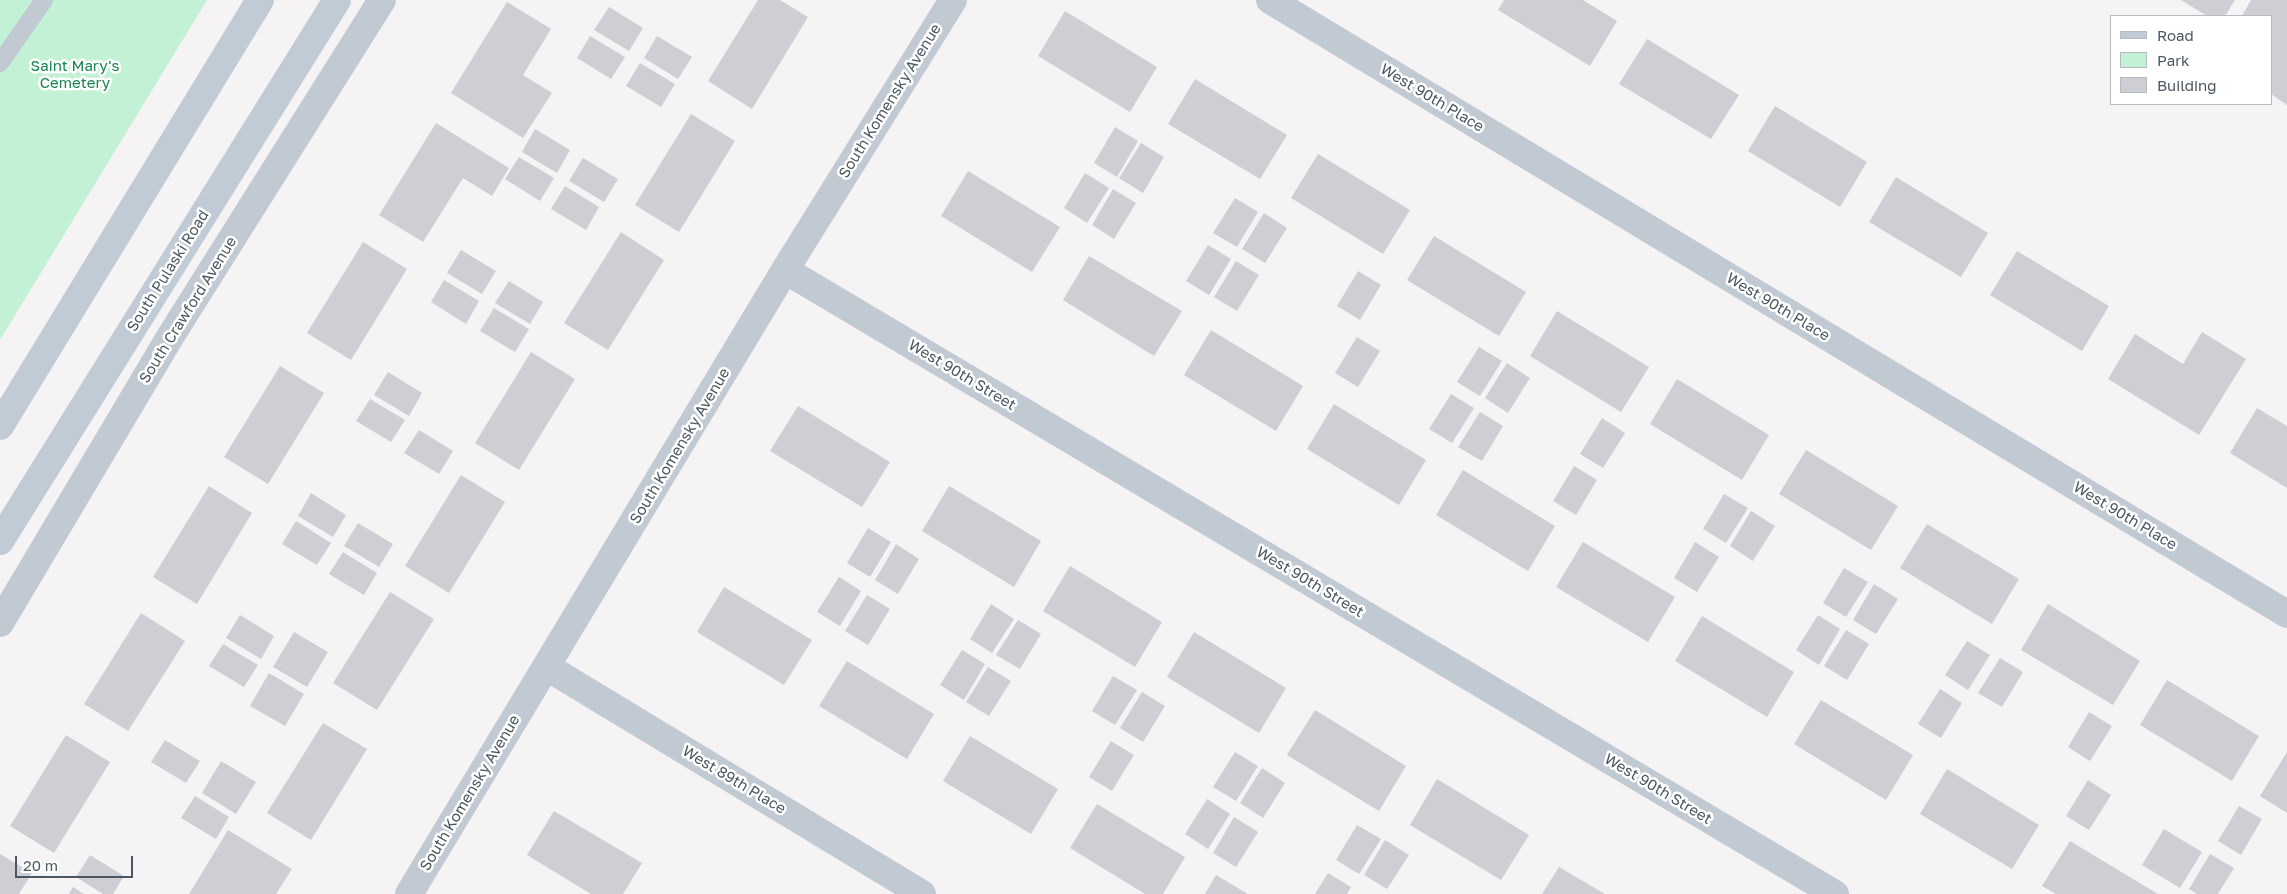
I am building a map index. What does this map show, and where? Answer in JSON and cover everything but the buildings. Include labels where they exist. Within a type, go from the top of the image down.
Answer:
[{"type":"main road","points":[[0,426],[260,0]]},
{"type":"main road","name":"South Pulaski Road","points":[[0,541],[336,0]]},
{"type":"street","name":"South Crawford Avenue","points":[[0,623],[170,337],[382,0]]},
{"type":"street","name":"South Komensky Avenue","points":[[409,894],[785,270],[953,0]]},
{"type":"street","name":"West 90th Place","points":[[1270,0],[2287,614]]},
{"type":"street","name":"West 90th Street","points":[[785,270],[1835,894]]},
{"type":"street","name":"West 89th Place","points":[[547,667],[922,894]]},
{"type":"lane","points":[[1,60],[44,0]]},
{"type":"green space","name":"Saint Mary's Cemetery","points":[[0,0],[207,0],[0,340]]}]
